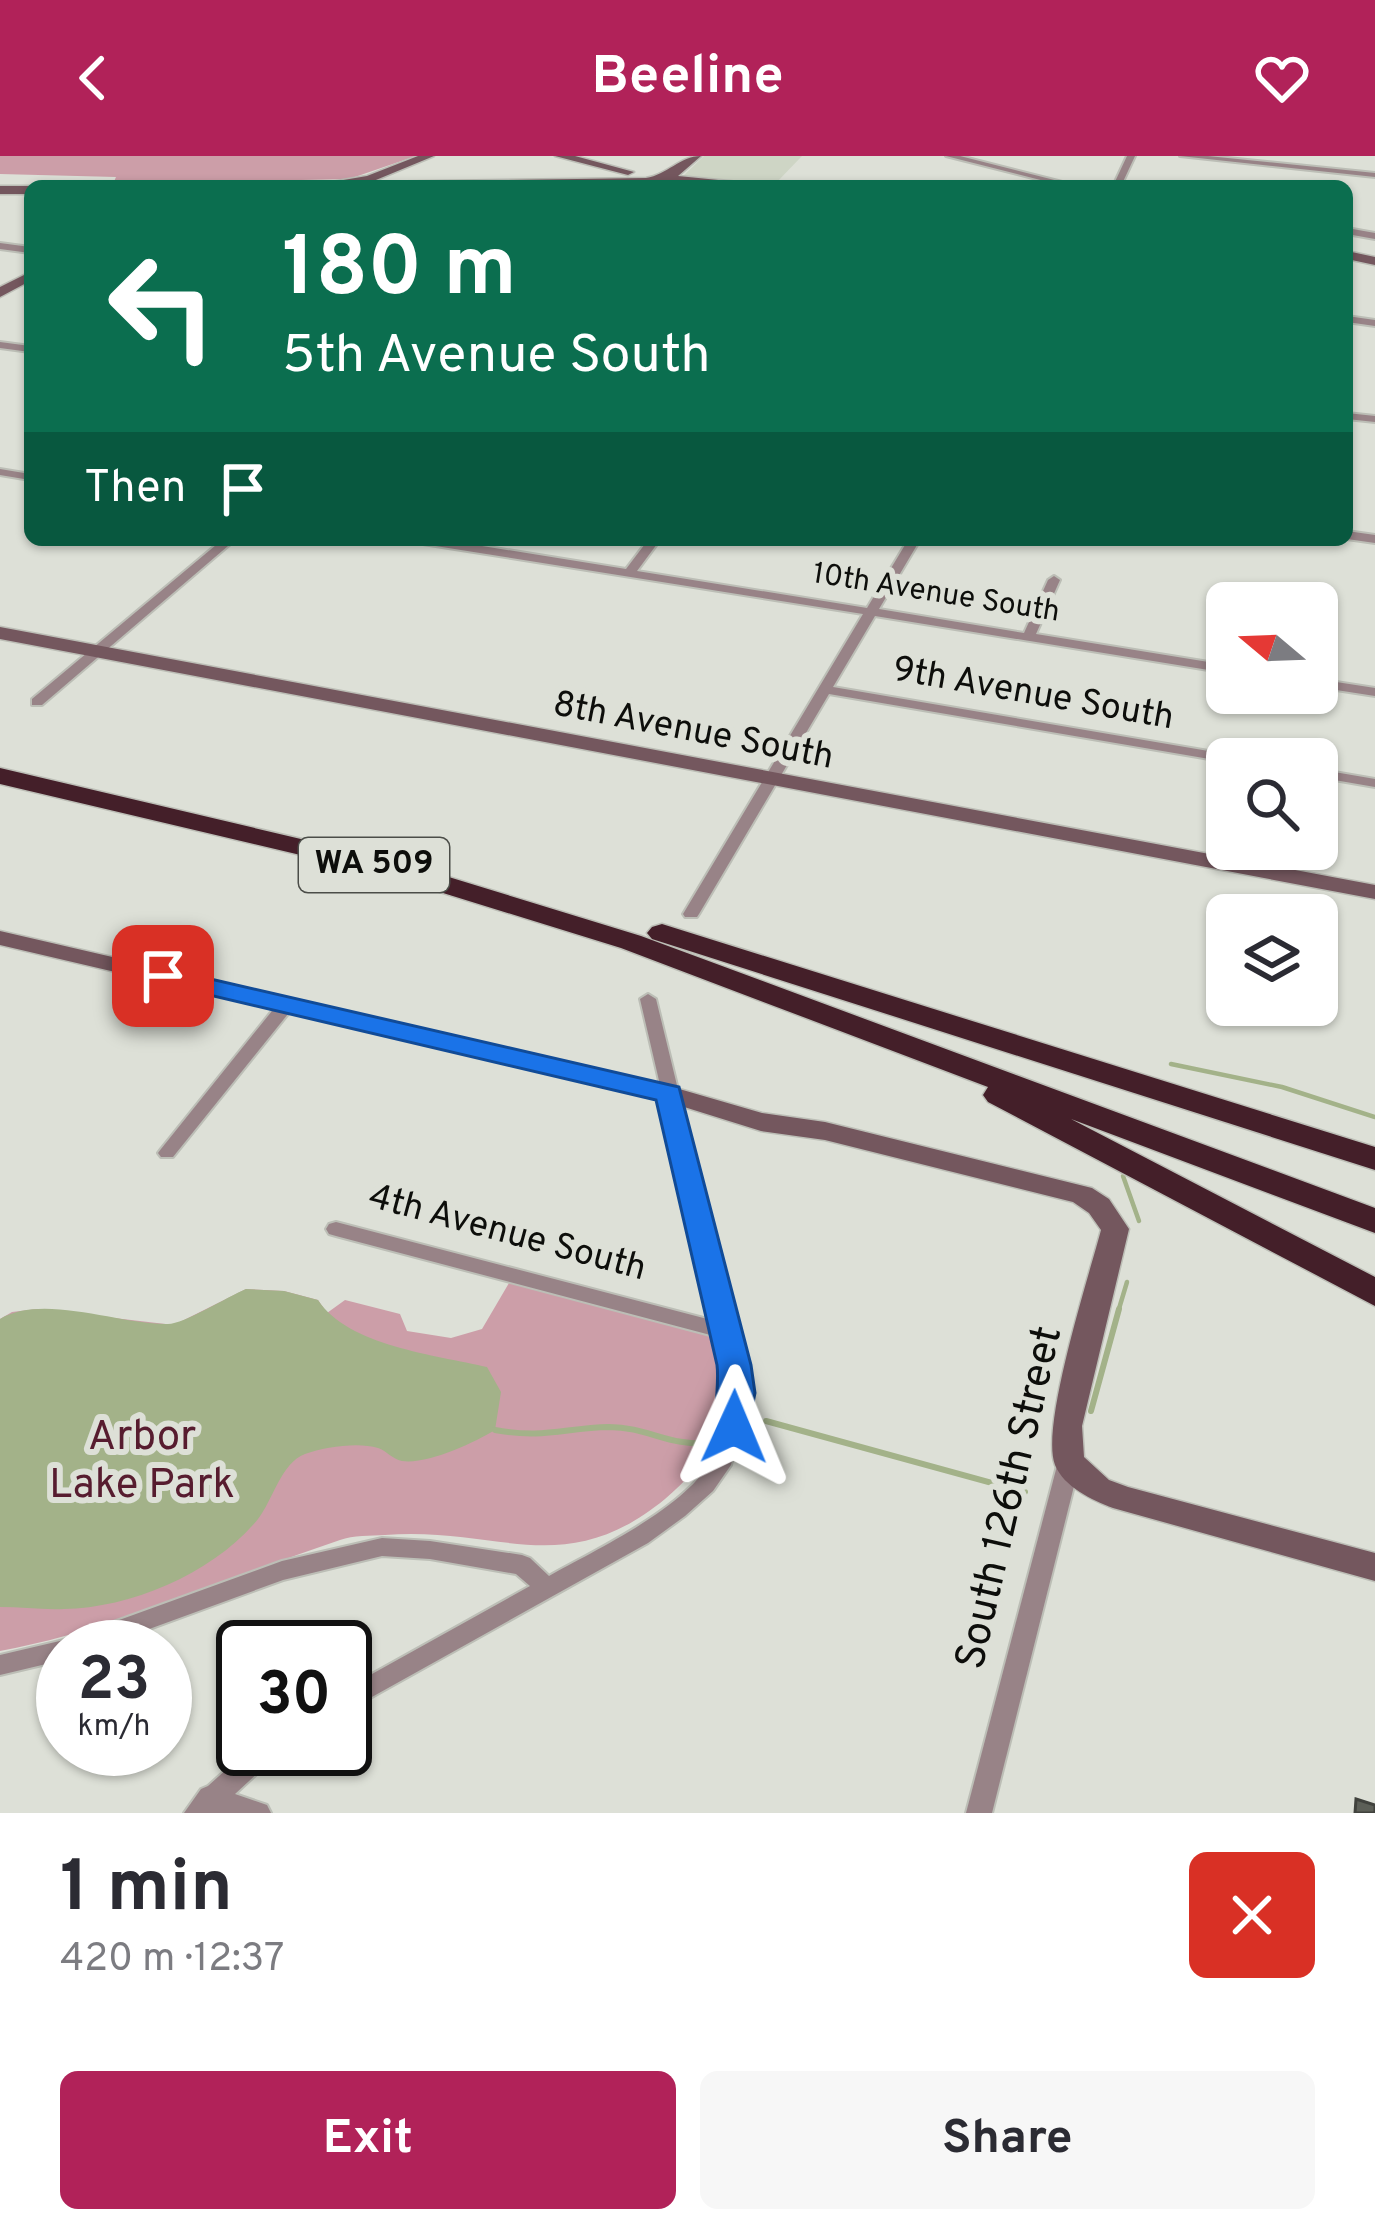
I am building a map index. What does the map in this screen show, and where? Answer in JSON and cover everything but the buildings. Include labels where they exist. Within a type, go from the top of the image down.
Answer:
[{"type":"highway","name":"WA 509","points":[[0,762],[208,806],[692,929],[1375,1201]]},
{"type":"highway","name":"WA 509","points":[[0,776],[393,869],[631,942],[1375,1221]]},
{"type":"highway","points":[[692,929],[1375,1159]]},
{"type":"highway","points":[[740,983],[965,1077],[1375,1293]]},
{"type":"street","points":[[363,180],[428,156]]},
{"type":"street","points":[[561,156],[668,178]]},
{"type":"street","points":[[668,178],[694,156]]},
{"type":"street","points":[[950,156],[1049,180]]},
{"type":"street","points":[[1184,156],[1375,175]]},
{"type":"street","points":[[1345,172],[1350,156]]},
{"type":"street","points":[[590,180],[694,180]]},
{"type":"street","points":[[0,345],[24,348]]},
{"type":"street","points":[[0,356],[14,347]]},
{"type":"street","points":[[37,702],[223,546]]},
{"type":"street","name":"10th Avenue South","points":[[462,546],[1206,666]]},
{"type":"street","points":[[629,572],[649,546]]},
{"type":"street","points":[[692,929],[772,780],[911,546]]},
{"type":"street","points":[[1028,637],[1054,580]]},
{"type":"street","name":"8th Avenue South","points":[[0,633],[1375,892]]},
{"type":"street","points":[[1338,686],[1375,692]]},
{"type":"street","name":"9th Avenue South","points":[[824,689],[1206,755]]},
{"type":"street","points":[[1338,777],[1375,783]]},
{"type":"street","points":[[0,938],[669,1094]]},
{"type":"street","points":[[372,1686],[640,1536],[705,1485],[723,1459],[734,1427],[738,1393],[728,1333],[648,999]]},
{"type":"street","points":[[167,1153],[286,1005]]},
{"type":"street","name":"South 126th Street","points":[[669,1094],[761,1122],[825,1131],[1061,1186],[1099,1206],[1115,1229],[1067,1426],[1069,1462],[979,1813]]},
{"type":"street","name":"4th Avenue South","points":[[336,1229],[728,1333]]},
{"type":"street","points":[[1069,1462],[1098,1489],[1124,1498],[1375,1567]]},
{"type":"street","points":[[148,1620],[299,1566],[382,1547],[522,1565],[547,1588]]},
{"type":"street","points":[[0,1665],[36,1656]]},
{"type":"street","points":[[203,1805],[236,1776]]},
{"type":"street","points":[[203,1805],[258,1813]]},
{"type":"shaded area","points":[[704,156],[802,156],[779,180],[683,176]]},
{"type":"shaded area","points":[[246,1289],[284,1291],[318,1300],[332,1316],[371,1338],[487,1367],[501,1392],[495,1430],[424,1460],[398,1460],[378,1448],[361,1445],[305,1454],[290,1465],[258,1519],[196,1571],[144,1594],[90,1607],[0,1607],[0,1319],[18,1312],[59,1309],[168,1324]]},
{"type":"green space","points":[[0,156],[416,156],[349,179],[115,180],[0,174]]},
{"type":"green space","name":"Arbor Lake Park","points":[[509,1283],[714,1335],[719,1406],[710,1444],[700,1462],[665,1499],[629,1524],[595,1538],[529,1545],[425,1534],[345,1538],[118,1620],[36,1620],[36,1643],[0,1651],[0,1319],[12,1312],[37,1309],[174,1325],[246,1289],[284,1291],[318,1300],[327,1313],[345,1300],[400,1314],[407,1331],[451,1338],[482,1329]]},
{"type":"waterway","points":[[1171,1064],[1282,1087],[1375,1117]]},
{"type":"waterway","points":[[1123,1176],[1139,1221]]},
{"type":"waterway","points":[[1118,1312],[1127,1282]]},
{"type":"waterway","points":[[1091,1411],[1119,1309]]},
{"type":"waterway","points":[[766,1421],[1025,1492]]},
{"type":"waterway","points":[[495,1430],[541,1433],[609,1427],[712,1443]]},
{"type":"route","points":[[163,976],[669,1094],[734,1365],[738,1393],[734,1427]]}]
